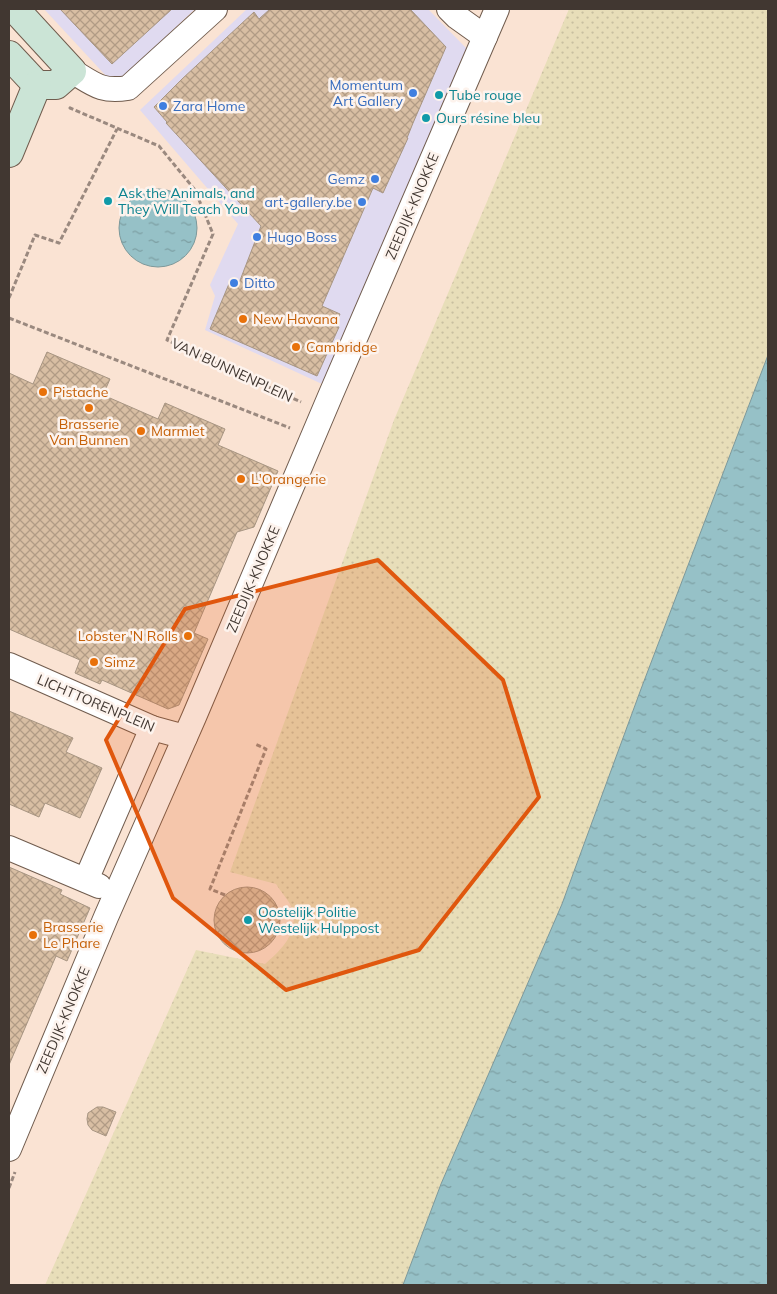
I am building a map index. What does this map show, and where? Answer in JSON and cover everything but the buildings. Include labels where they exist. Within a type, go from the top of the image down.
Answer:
[{"type":"street","points":[[15,9],[72,72],[101,88],[114,90],[128,88],[215,9]]},
{"type":"street","points":[[449,9],[457,17],[486,37]]},
{"type":"street","name":"ZEEDIJK-KNOKKE","points":[[9,1149],[330,394],[497,9]]},
{"type":"street","points":[[9,55],[37,85],[56,85],[72,72]]},
{"type":"street","points":[[9,153],[37,85]]},
{"type":"street","name":"LICHTTORENPLEIN","points":[[9,664],[152,728],[185,737]]},
{"type":"street","points":[[86,880],[152,728]]},
{"type":"street","points":[[9,848],[117,894]]},
{"type":"path","name":"VAN BUNNENPLEIN","points":[[72,72],[70,108],[159,146],[195,190],[213,234],[167,340],[300,402],[312,405],[330,394]]},
{"type":"path","points":[[9,298],[35,235],[59,243],[118,129]]},
{"type":"path","name":"VAN BUNNENPLEIN","points":[[9,318],[313,437]]},
{"type":"path","points":[[226,895],[210,888],[266,749],[255,744]]},
{"type":"highlighted area","points":[[378,560],[503,680],[539,797],[419,950],[286,990],[173,898],[106,740],[185,609]]},
{"type":"shaded area","points":[[44,9],[195,9],[123,77],[108,78]]},
{"type":"shaded area","points":[[247,9],[428,9],[467,49],[322,384],[205,330],[215,296],[210,285],[238,224],[140,110]]},
{"type":"sand","points":[[569,9],[768,9],[768,355],[641,689],[562,904],[441,1184],[403,1285],[45,1285],[196,950],[265,964],[289,938],[294,922],[293,913],[290,904],[276,884],[230,872],[394,420]]},
{"type":"water","points":[[150,189],[166,189],[180,195],[191,206],[197,220],[197,236],[191,250],[180,261],[166,267],[150,267],[136,261],[125,250],[119,236],[119,220],[125,206],[136,195]]},
{"type":"water","points":[[768,355],[768,1285],[403,1285],[441,1184],[562,904],[641,689]]},
{"type":"place","name":"Momentum Art Gallery","points":[[413,93]]},
{"type":"place","name":"Tube rouge","points":[[439,95]]},
{"type":"place","name":"Zara Home","points":[[163,106]]},
{"type":"place","name":"Ours résine bleu","points":[[426,118]]},
{"type":"place","name":"Gemz","points":[[375,179]]},
{"type":"place","name":"Ask the Animals, and They Will Teach You","points":[[108,201]]},
{"type":"place","name":"art-gallery.be","points":[[362,202]]},
{"type":"place","name":"Hugo Boss","points":[[257,237]]},
{"type":"place","name":"Ditto","points":[[234,283]]},
{"type":"place","name":"New Havana","points":[[243,319]]},
{"type":"place","name":"Cambridge","points":[[296,347]]},
{"type":"place","name":"Pistache","points":[[43,392]]},
{"type":"place","name":"Brasserie Van Bunnen","points":[[89,408]]},
{"type":"place","name":"Marmiet","points":[[141,431]]},
{"type":"place","name":"L'Orangerie","points":[[241,479]]},
{"type":"place","name":"Lobster 'N Rolls","points":[[188,636]]},
{"type":"place","name":"Simz","points":[[94,662]]},
{"type":"place","name":"Oostelijk Politie Westelijk Hulppost","points":[[248,920]]},
{"type":"place","name":"Brasserie Le Phare","points":[[33,935]]}]
